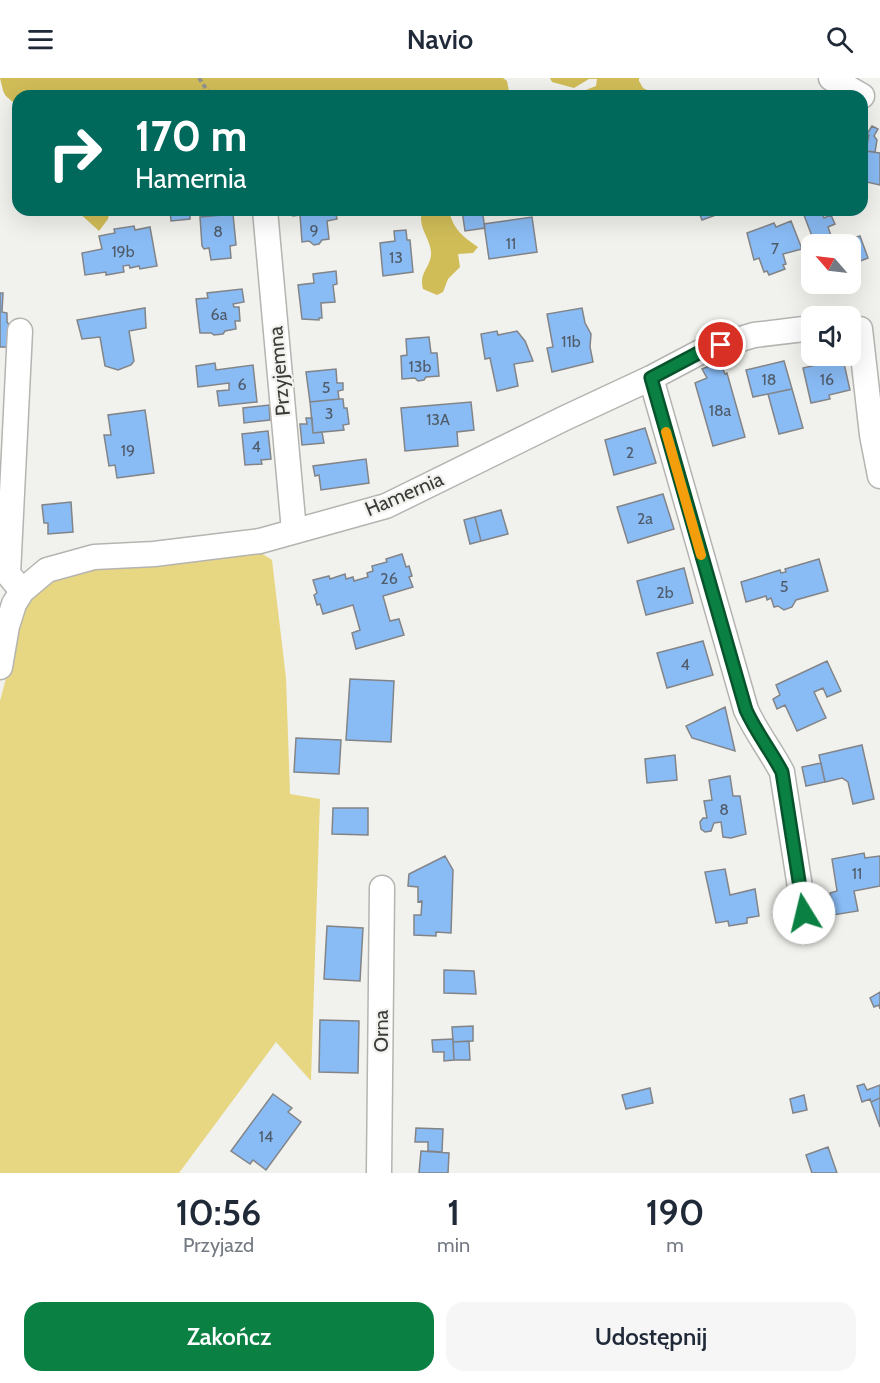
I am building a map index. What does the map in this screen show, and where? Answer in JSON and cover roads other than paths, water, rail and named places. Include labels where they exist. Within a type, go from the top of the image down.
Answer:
[{"type":"street","points":[[831,78],[852,90]]},
{"type":"street","name":"Przyjemna","points":[[266,216],[294,531]]},
{"type":"street","name":"Hamernia","points":[[0,667],[7,626],[14,604],[22,591],[46,570],[94,557],[154,554],[260,542],[386,506],[704,350],[754,335],[801,329]]},
{"type":"street","points":[[864,329],[872,435],[880,476]]},
{"type":"street","points":[[20,331],[8,574],[22,591]]},
{"type":"street","points":[[651,378],[746,710],[756,732],[782,772],[804,913]]},
{"type":"street","name":"Orna","points":[[379,1173],[382,888]]}]
